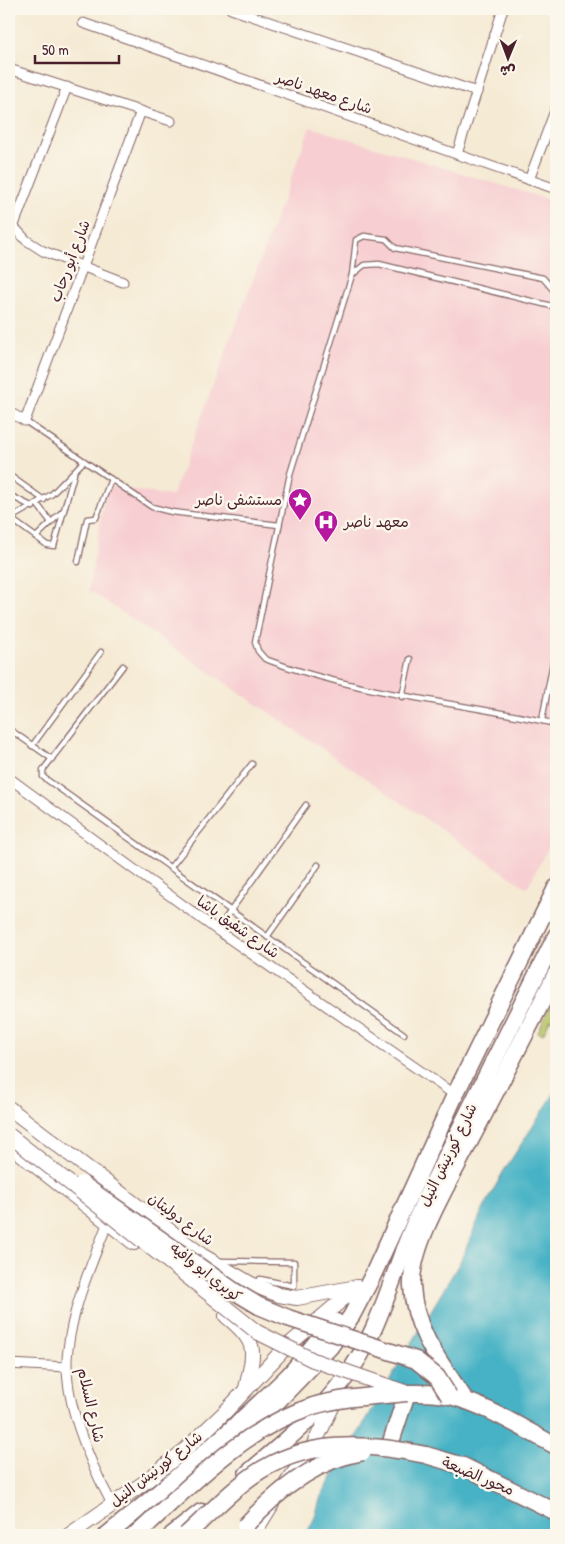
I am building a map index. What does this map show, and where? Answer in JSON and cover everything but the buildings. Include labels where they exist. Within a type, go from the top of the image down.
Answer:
[{"type":"highway","name":"شارع كورنيش النيل","points":[[130,1535],[176,1502],[264,1417],[330,1347],[352,1315],[372,1277],[455,1095],[556,888]]},
{"type":"highway","name":"شارع كورنيش النيل","points":[[172,1535],[284,1443],[326,1402],[346,1377],[371,1332],[414,1222],[556,936]]},
{"type":"highway","points":[[466,1401],[430,1348],[416,1318],[412,1284],[414,1266],[435,1210],[556,974]]},
{"type":"highway","points":[[9,1128],[82,1184],[234,1291],[259,1306],[296,1321],[416,1360],[437,1377],[449,1396]]},
{"type":"highway","points":[[107,1535],[174,1480],[287,1377],[331,1327],[352,1315]]},
{"type":"highway","points":[[136,1535],[212,1466],[267,1426],[298,1412],[330,1402],[407,1393],[449,1396],[466,1401],[556,1446]]},
{"type":"highway","points":[[239,1535],[263,1506],[306,1474],[356,1453],[389,1448],[407,1393]]},
{"type":"highway","name":"محور الضبعة","points":[[186,1535],[251,1477],[287,1457],[327,1447],[389,1448],[426,1455],[462,1466],[556,1512]]},
{"type":"main road","name":"شارع دوليتان","points":[[9,1108],[213,1262],[258,1288],[279,1295],[297,1298],[357,1287]]},
{"type":"main road","name":"كوبري ابو وافيه","points":[[9,1135],[257,1332],[313,1360],[407,1393]]},
{"type":"main road","points":[[9,1145],[245,1331],[251,1342],[253,1358],[246,1388]]},
{"type":"main road","name":"شارع كورنيش النيل","points":[[69,1535],[186,1450],[226,1412],[246,1388],[285,1348],[357,1287],[372,1277]]},
{"type":"main road","name":"شارع كورنيش النيل","points":[[253,1535],[270,1507],[312,1448],[346,1377]]},
{"type":"street","points":[[231,9],[477,92]]},
{"type":"street","points":[[458,154],[503,9]]},
{"type":"street","name":"شارع معهد ناصر","points":[[83,23],[556,189]]},
{"type":"street","points":[[9,69],[171,122]]},
{"type":"street","points":[[9,238],[10,225],[67,88]]},
{"type":"street","points":[[530,180],[556,108]]},
{"type":"street","name":"شارع أبو رحاب","points":[[24,421],[140,112]]},
{"type":"street","points":[[10,225],[26,240],[43,251],[123,282]]},
{"type":"street","points":[[9,412],[24,421]]},
{"type":"street","name":"شارع شفيق باشا","points":[[9,778],[216,930],[455,1095]]},
{"type":"street","name":"شارع السلام","points":[[108,1222],[80,1297],[68,1349],[66,1367],[81,1437],[112,1504]]},
{"type":"street","points":[[9,1364],[66,1367]]},
{"type":"lane","points":[[556,293],[543,278],[395,248],[386,239],[364,236],[356,240],[352,274],[290,474],[255,642],[258,651],[265,659],[274,663],[402,697],[542,720],[556,724]]},
{"type":"lane","points":[[352,274],[364,266],[379,264],[556,307]]},
{"type":"lane","points":[[24,421],[158,509],[279,525]]},
{"type":"lane","points":[[74,474],[54,546],[47,545],[10,519],[44,500],[74,474],[84,461]]},
{"type":"lane","points":[[9,475],[44,500]]},
{"type":"lane","points":[[78,562],[87,519],[96,518],[111,479]]},
{"type":"lane","points":[[9,495],[32,507]]},
{"type":"lane","points":[[38,504],[51,522]]},
{"type":"lane","points":[[36,537],[65,509]]},
{"type":"lane","points":[[542,720],[556,647]]},
{"type":"lane","points":[[32,746],[101,652]]},
{"type":"lane","points":[[402,697],[410,659]]},
{"type":"lane","points":[[123,666],[43,770],[43,777],[404,1034]]},
{"type":"lane","points":[[9,729],[52,759]]},
{"type":"lane","points":[[170,868],[252,764]]},
{"type":"lane","points":[[216,930],[306,805]]},
{"type":"lane","points":[[267,937],[318,865]]},
{"type":"lane","points":[[213,1262],[226,1260],[294,1262],[294,1286],[260,1279],[258,1288]]},
{"type":"shaded area","name":"معهد ناصر","points":[[310,127],[556,202],[556,833],[527,888],[89,590],[106,486],[172,496]]},
{"type":"green space","points":[[556,993],[556,1022],[550,1020],[543,1034],[538,1032]]},
{"type":"water","points":[[556,1091],[556,1535],[306,1535],[315,1517],[321,1496],[460,1262],[480,1216],[503,1172]]},
{"type":"place","name":"مستشفى ناصر","points":[[300,521]]},
{"type":"place","name":"معهد ناصر","points":[[326,543]]}]
